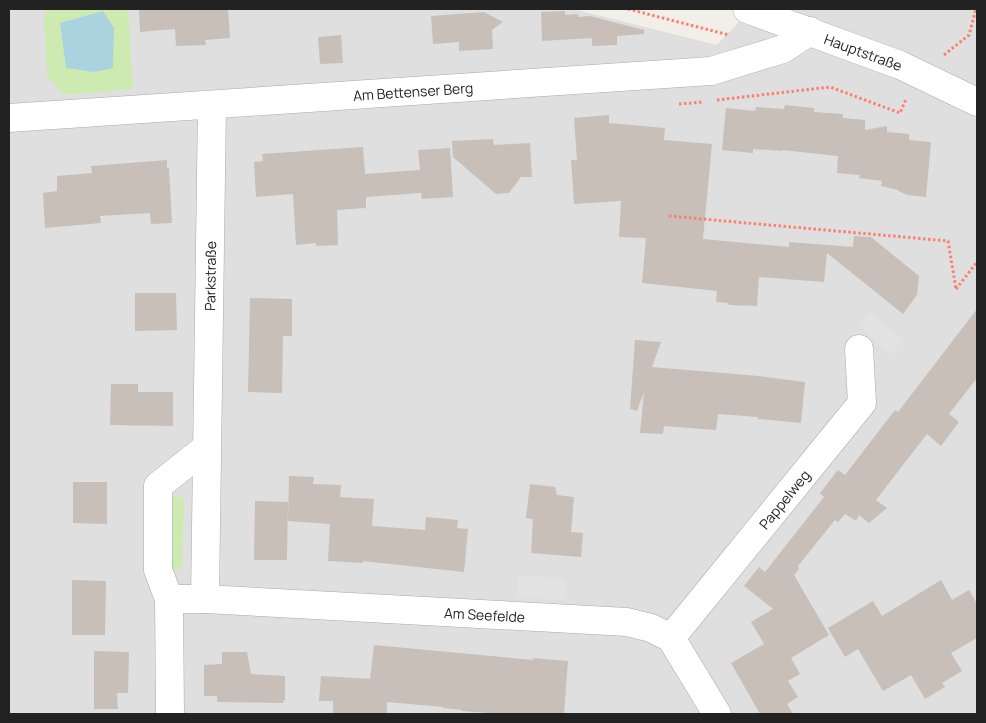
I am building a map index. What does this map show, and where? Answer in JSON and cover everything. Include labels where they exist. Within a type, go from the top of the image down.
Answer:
[{"type":"street","name":"Hauptstraße","points":[[747,9],[900,65],[977,102]]},
{"type":"street","name":"Am Bettenser Berg","points":[[9,118],[711,71],[783,49],[810,31]]},
{"type":"street","name":"Parkstraße","points":[[205,599],[212,104]]},
{"type":"street","name":"Pappelweg","points":[[671,638],[862,403],[859,349]]},
{"type":"street","points":[[170,714],[169,599],[158,570],[158,486],[207,448]]},
{"type":"street","points":[[169,599],[205,599]]},
{"type":"street","name":"Am Seefelde","points":[[205,599],[627,622],[652,628],[671,638]]},
{"type":"street","points":[[671,638],[717,714]]},
{"type":"path","points":[[942,56],[969,35],[976,9]]},
{"type":"path","points":[[717,100],[830,87],[900,113],[907,97]]},
{"type":"path","points":[[679,104],[708,101]]},
{"type":"path","points":[[669,216],[948,241],[956,288],[977,262]]},
{"type":"shaded area","points":[[9,9],[573,9],[717,45],[751,9],[977,9],[977,714],[9,714]]},
{"type":"shaded area","points":[[871,312],[903,341],[890,355],[859,325]]},
{"type":"shaded area","points":[[518,576],[566,579],[565,600],[517,597]]},
{"type":"green space","points":[[47,9],[128,9],[133,89],[64,95],[47,76],[44,15]]},
{"type":"green space","points":[[179,496],[184,500],[182,567],[175,571],[172,570],[171,500]]},
{"type":"water","points":[[103,11],[114,28],[113,68],[94,72],[66,68],[60,23]]},
{"type":"building","points":[[139,9],[228,9],[230,38],[205,40],[206,45],[176,46],[175,29],[140,32]]},
{"type":"building","points":[[565,11],[565,15],[578,14],[578,17],[590,16],[644,30],[644,34],[617,36],[617,45],[592,46],[592,38],[542,41],[541,12]]},
{"type":"building","points":[[484,12],[503,22],[492,30],[493,49],[459,51],[459,42],[433,44],[431,16]]},
{"type":"building","points":[[341,35],[343,63],[320,64],[318,37]]},
{"type":"building","points":[[785,105],[814,108],[814,112],[843,114],[843,118],[865,120],[865,130],[887,126],[887,132],[909,134],[909,140],[931,142],[926,197],[908,195],[898,190],[881,186],[882,181],[859,178],[860,175],[837,173],[838,156],[782,150],[753,149],[753,153],[722,150],[726,108],[755,111],[756,107],[784,109]]},
{"type":"building","points":[[609,115],[609,123],[665,128],[664,140],[712,144],[703,239],[789,247],[789,242],[853,247],[854,236],[871,237],[919,276],[917,295],[903,314],[827,253],[824,282],[759,277],[757,306],[729,305],[728,303],[716,302],[717,291],[642,283],[646,238],[619,237],[621,201],[574,204],[571,160],[577,160],[574,118]]},
{"type":"building","points":[[493,139],[494,145],[530,143],[532,177],[521,177],[509,193],[496,194],[453,157],[452,141]]},
{"type":"building","points":[[363,147],[365,174],[420,170],[418,150],[450,148],[453,197],[422,199],[421,193],[366,197],[366,208],[337,210],[338,245],[316,246],[316,243],[296,245],[293,194],[256,197],[254,162],[263,161],[262,154]]},
{"type":"building","points":[[167,160],[172,223],[151,224],[150,213],[100,216],[101,223],[45,228],[43,193],[57,191],[57,176],[92,173],[91,166]]},
{"type":"building","points":[[135,293],[176,293],[177,330],[135,331]]},
{"type":"building","points":[[250,298],[292,299],[292,336],[283,336],[282,393],[248,392]]},
{"type":"building","points":[[977,309],[977,378],[949,414],[959,422],[941,446],[927,434],[876,500],[887,508],[869,523],[859,515],[856,521],[845,514],[838,522],[835,520],[798,566],[799,569],[794,575],[829,635],[791,658],[800,674],[788,681],[798,697],[787,704],[793,714],[760,714],[731,663],[764,644],[751,622],[773,609],[744,586],[759,567],[765,572],[824,497],[820,493],[838,470],[845,475],[895,410],[898,412]]},
{"type":"building","points":[[635,340],[661,342],[652,367],[805,382],[801,423],[718,414],[716,430],[664,426],[663,434],[640,433],[644,392],[637,411],[630,409]]},
{"type":"building","points":[[111,384],[138,384],[138,392],[173,392],[173,426],[110,425]]},
{"type":"building","points":[[289,476],[314,477],[313,484],[341,485],[340,497],[374,499],[372,526],[425,530],[426,517],[458,520],[457,528],[468,529],[464,572],[363,561],[363,563],[328,561],[330,524],[288,521]]},
{"type":"building","points":[[73,482],[107,482],[107,524],[73,523]]},
{"type":"building","points":[[530,484],[555,487],[557,495],[574,497],[571,532],[583,533],[581,557],[531,553],[533,519],[526,518]]},
{"type":"building","points":[[255,501],[288,502],[287,560],[254,560]]},
{"type":"building","points":[[72,580],[106,581],[105,635],[72,635]]},
{"type":"building","points":[[941,580],[952,600],[969,590],[977,604],[977,638],[951,653],[962,671],[942,683],[945,687],[925,699],[911,675],[883,691],[858,649],[845,657],[828,628],[873,601],[882,616]]},
{"type":"building","points":[[374,645],[533,660],[533,658],[568,661],[564,714],[502,714],[387,702],[387,714],[333,714],[333,701],[319,701],[321,676],[370,679]]},
{"type":"building","points":[[94,651],[129,652],[128,693],[117,693],[118,709],[94,709]]},
{"type":"building","points":[[222,652],[247,652],[251,674],[285,676],[285,700],[283,703],[217,702],[217,696],[204,696],[204,665],[222,664]]}]
